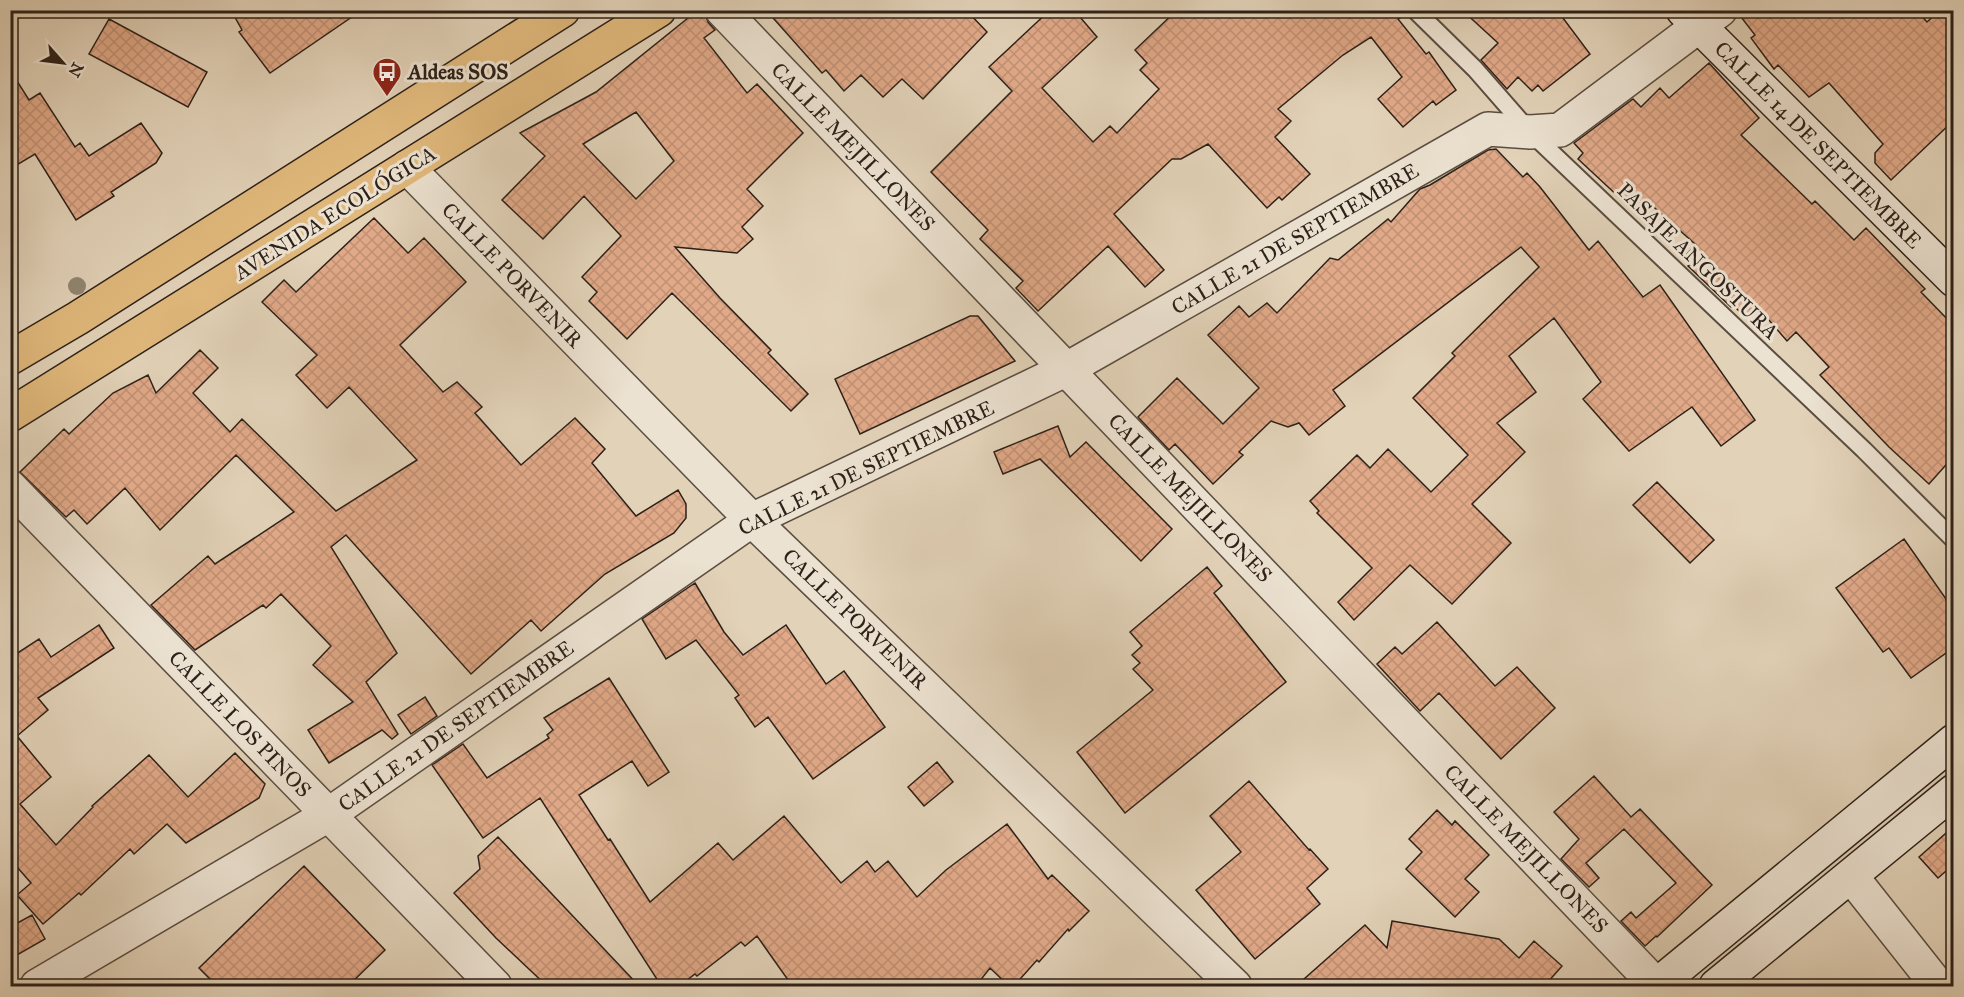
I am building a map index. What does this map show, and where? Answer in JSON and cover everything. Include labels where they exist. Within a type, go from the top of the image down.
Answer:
[{"type":"main road","points":[[10,358],[88,312],[563,10]]},
{"type":"main road","name":"AVENIDA ECOLÓGICA","points":[[10,415],[659,10]]},
{"type":"street","name":"CALLE MEJILLONES","points":[[722,10],[1656,986]]},
{"type":"street","name":"CALLE 21 DE SEPTIEMBRE","points":[[37,987],[328,815],[752,520],[1067,369],[1488,129],[1530,132],[1560,130],[1701,16]]},
{"type":"street","name":"CALLE 14 DE SEPTIEMBRE","points":[[1701,16],[1953,280]]},
{"type":"street","name":"CALLE PORVENIR","points":[[407,167],[752,520],[1235,987]]},
{"type":"street","name":"CALLE LOS PINOS","points":[[10,487],[495,987]]},
{"type":"street","points":[[1656,986],[1953,741]]},
{"type":"street","points":[[1716,987],[1953,791]]},
{"type":"street","points":[[1851,876],[1938,987]]},
{"type":"lane","name":"PASAJE ANGOSTURA","points":[[1415,10],[1475,69],[1530,132],[1864,450],[1953,540]]},
{"type":"building","points":[[231,10],[362,10],[270,73],[239,32],[242,30]]},
{"type":"building","points":[[698,10],[704,10],[708,22],[715,30],[704,38],[747,93],[757,84],[803,133],[747,189],[763,206],[742,227],[753,239],[737,253],[675,247],[720,298],[771,350],[768,353],[808,394],[791,411],[672,293],[627,339],[589,301],[597,292],[582,277],[621,236],[584,196],[543,239],[502,200],[545,156],[520,133],[596,92]],"holes":[[[636,112],[674,161],[636,199],[583,144]]]},
{"type":"building","points":[[766,10],[966,10],[987,32],[923,99],[902,79],[883,97],[861,75],[844,91],[826,70],[822,73]]},
{"type":"building","points":[[1050,10],[1074,10],[1097,37],[1042,88],[1093,142],[1110,126],[1117,133],[1159,89],[1140,70],[1147,63],[1135,50],[1177,10],[1405,10],[1406,14],[1398,19],[1426,54],[1429,52],[1456,90],[1436,105],[1433,101],[1403,127],[1378,99],[1402,77],[1371,37],[1343,55],[1278,109],[1291,121],[1275,137],[1310,174],[1282,200],[1279,197],[1267,208],[1208,144],[1181,159],[1172,159],[1114,214],[1164,270],[1145,287],[1108,246],[1038,311],[1016,288],[1023,281],[980,239],[988,230],[931,172],[1012,91],[989,67]]},
{"type":"building","points":[[1462,10],[1557,10],[1590,54],[1543,91],[1538,85],[1532,91],[1518,77],[1507,89],[1481,60],[1498,43]]},
{"type":"building","points":[[1738,10],[1916,10],[1927,22],[1940,10],[1953,10],[1953,121],[1891,180],[1875,163],[1875,153],[1883,144],[1829,83],[1809,97],[1778,65],[1774,69],[1751,38],[1755,35]]},
{"type":"building","points":[[109,19],[207,72],[188,107],[89,54]]},
{"type":"building","points":[[1709,63],[1759,118],[1741,135],[1812,204],[1815,201],[1854,240],[1866,228],[1925,289],[1921,292],[1953,325],[1953,457],[1929,484],[1889,447],[1820,375],[1829,367],[1796,332],[1787,341],[1756,305],[1745,317],[1733,305],[1731,307],[1688,266],[1691,263],[1684,257],[1696,245],[1647,201],[1636,213],[1578,159],[1583,153],[1574,143],[1633,99],[1641,107],[1660,88],[1669,98]]},
{"type":"building","points":[[10,70],[29,100],[40,93],[75,147],[80,143],[89,156],[141,123],[162,153],[156,163],[111,192],[114,196],[76,220],[35,154],[10,169]]},
{"type":"building","points":[[1496,149],[1523,177],[1527,173],[1540,187],[1589,250],[1598,241],[1643,297],[1660,285],[1755,420],[1721,446],[1692,407],[1629,451],[1583,399],[1601,382],[1554,318],[1509,356],[1536,392],[1497,423],[1525,452],[1472,504],[1511,543],[1452,604],[1410,565],[1354,620],[1338,602],[1372,568],[1317,513],[1319,511],[1310,501],[1357,455],[1370,468],[1388,449],[1431,492],[1468,455],[1413,398],[1455,356],[1452,353],[1539,267],[1521,247],[1333,390],[1345,406],[1309,435],[1299,423],[1288,427],[1271,421],[1239,452],[1243,455],[1213,484],[1175,444],[1169,450],[1138,417],[1177,378],[1223,424],[1259,388],[1208,335],[1239,306],[1249,317],[1267,303],[1277,313],[1330,258],[1338,260],[1388,219],[1391,222],[1420,189],[1488,150]]},
{"type":"building","points":[[374,218],[408,253],[424,238],[466,282],[400,345],[443,392],[457,382],[482,407],[475,413],[521,465],[575,418],[605,449],[592,463],[636,516],[678,490],[686,504],[686,518],[674,533],[605,574],[541,631],[531,620],[471,674],[346,535],[331,547],[397,653],[366,682],[398,734],[392,739],[382,730],[329,763],[308,730],[353,702],[313,665],[331,646],[281,594],[266,608],[263,605],[195,650],[151,605],[208,556],[215,564],[294,512],[236,455],[160,530],[125,488],[87,524],[74,510],[66,517],[20,472],[64,429],[69,434],[113,393],[148,375],[156,393],[200,350],[218,368],[193,393],[230,432],[242,419],[336,511],[417,460],[349,387],[327,408],[296,375],[317,355],[262,302],[284,280],[296,292]]},
{"type":"building","points":[[970,316],[978,316],[1015,361],[860,434],[835,379]]},
{"type":"building","points":[[1058,426],[1070,457],[1086,442],[1172,529],[1141,561],[1040,459],[1003,474],[994,452]]},
{"type":"building","points":[[1657,482],[1714,540],[1690,563],[1633,505]]},
{"type":"building","points":[[1904,539],[1953,609],[1953,648],[1911,678],[1889,648],[1883,652],[1836,588]]},
{"type":"building","points":[[1207,567],[1222,586],[1214,593],[1286,682],[1125,813],[1077,752],[1153,690],[1133,669],[1140,663],[1132,655],[1142,646],[1130,632]]},
{"type":"building","points":[[695,583],[724,632],[743,655],[786,625],[826,684],[844,671],[885,727],[813,779],[768,717],[755,727],[735,698],[739,695],[696,640],[666,659],[642,619]]},
{"type":"building","points":[[1437,622],[1495,686],[1517,667],[1555,708],[1501,759],[1439,693],[1420,711],[1377,664],[1395,647],[1402,654]]},
{"type":"building","points":[[99,625],[114,648],[38,698],[48,710],[17,736],[51,777],[20,804],[56,845],[92,806],[149,755],[188,797],[235,753],[265,784],[259,798],[186,843],[167,824],[134,854],[130,849],[81,895],[79,893],[43,924],[17,895],[31,883],[10,859],[10,658],[39,639],[51,657]]},
{"type":"building","points":[[609,678],[669,772],[648,786],[632,761],[579,795],[650,902],[718,843],[733,860],[784,816],[841,883],[867,861],[875,872],[888,861],[917,897],[946,870],[1007,824],[1048,879],[1052,875],[1089,911],[1069,931],[1068,929],[1039,962],[1037,960],[1013,987],[1010,987],[990,968],[975,987],[793,987],[757,936],[745,946],[741,942],[697,976],[695,974],[678,987],[662,987],[540,798],[483,838],[432,765],[463,744],[487,778],[549,738],[547,735],[553,730],[544,718]]},
{"type":"building","points":[[425,697],[437,716],[411,734],[398,715]]},
{"type":"building","points":[[937,762],[953,782],[924,806],[908,787]]},
{"type":"building","points":[[1594,776],[1631,817],[1640,809],[1712,885],[1645,946],[1621,921],[1631,912],[1636,918],[1676,883],[1624,829],[1586,863],[1599,878],[1589,887],[1561,859],[1579,839],[1554,812]]},
{"type":"building","points":[[1249,781],[1328,869],[1307,888],[1320,904],[1255,959],[1196,890],[1241,852],[1210,816]]},
{"type":"building","points":[[1437,810],[1452,825],[1455,821],[1489,855],[1465,879],[1479,892],[1455,917],[1406,869],[1422,852],[1409,839]]},
{"type":"building","points":[[1953,827],[1953,865],[1938,878],[1919,857]]},
{"type":"building","points":[[498,837],[640,987],[548,987],[496,938],[454,893],[480,869],[478,856]]},
{"type":"building","points":[[304,866],[385,950],[347,987],[218,987],[199,968]]},
{"type":"building","points":[[32,915],[45,939],[10,959],[10,927]]},
{"type":"building","points":[[1392,921],[1499,939],[1519,958],[1534,941],[1562,966],[1547,983],[1551,987],[1295,987],[1365,925],[1387,948]]},
{"type":"place","name":"Aldeas SOS","points":[[387,98]]}]
